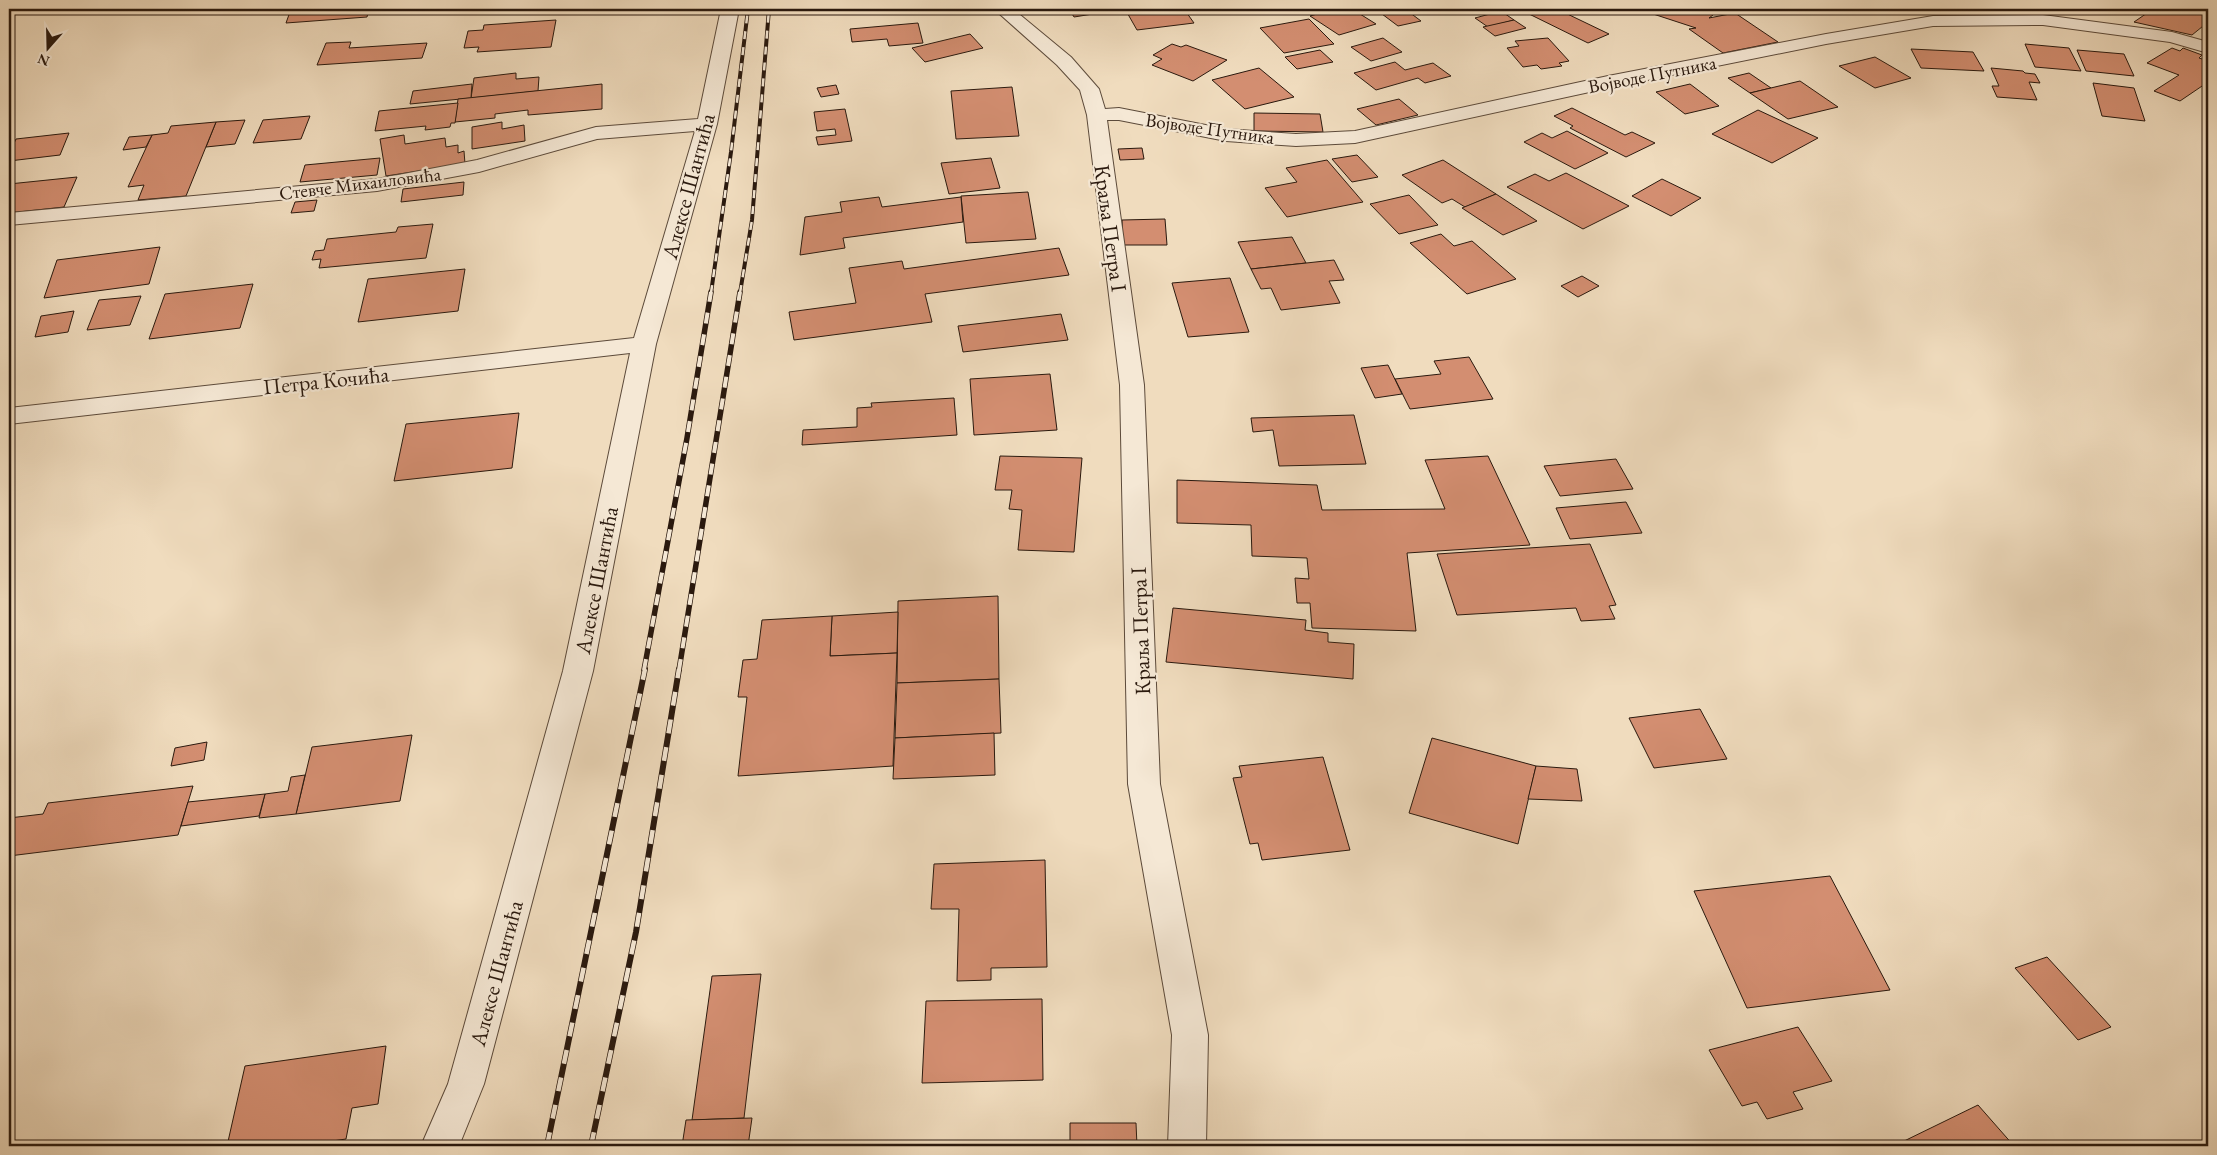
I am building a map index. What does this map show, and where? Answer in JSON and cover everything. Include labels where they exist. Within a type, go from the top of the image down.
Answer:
[{"type":"street","name":"Алексе Шантића","points":[[440,1146],[466,1084],[578,670],[644,344],[707,124],[730,9]]},
{"type":"street","name":"Краља Петра I","points":[[1003,9],[1064,61],[1089,89],[1097,115],[1132,385],[1144,784],[1190,1035],[1187,1146]]},
{"type":"street","name":"Војводе Путника","points":[[1097,115],[1119,114],[1226,135],[1296,140],[1355,137],[1608,82],[1826,39],[1930,15],[2043,20],[2172,37],[2208,48]]},
{"type":"street","name":"Стевче Михаиловића","points":[[9,219],[377,185],[479,166],[596,133],[707,124]]},
{"type":"street","name":"Петра Кочића","points":[[9,416],[644,344]]},
{"type":"building","points":[[291,9],[369,9],[367,17],[286,23]]},
{"type":"building","points":[[495,9],[553,9],[494,11]]},
{"type":"building","points":[[820,9],[853,9],[853,12],[820,14]]},
{"type":"building","points":[[1069,9],[1096,9],[1099,13],[1074,17]]},
{"type":"building","points":[[1125,9],[1184,9],[1194,23],[1137,30]]},
{"type":"building","points":[[1296,9],[1323,9],[1302,13]]},
{"type":"building","points":[[1335,9],[1352,9],[1376,24],[1339,35],[1310,16]]},
{"type":"building","points":[[1405,9],[1421,21],[1398,26],[1378,11]]},
{"type":"building","points":[[1557,9],[1609,34],[1588,43],[1521,10]]},
{"type":"building","points":[[1694,9],[1713,15],[1709,18],[1735,13],[1778,42],[1723,53],[1689,29],[1696,28],[1641,10]]},
{"type":"building","points":[[2153,9],[2208,9],[2208,22],[2192,35],[2134,22]]},
{"type":"building","points":[[1501,11],[1514,20],[1488,27],[1475,18]]},
{"type":"building","points":[[1309,19],[1334,44],[1284,53],[1260,28]]},
{"type":"building","points":[[556,20],[551,47],[477,52],[479,47],[464,48],[468,31],[483,30],[484,25]]},
{"type":"building","points":[[1514,20],[1526,28],[1495,36],[1483,27]]},
{"type":"building","points":[[918,23],[923,43],[889,46],[887,39],[852,42],[850,29]]},
{"type":"building","points":[[970,34],[983,48],[925,62],[912,48]]},
{"type":"building","points":[[1383,38],[1402,52],[1371,61],[1351,47]]},
{"type":"building","points":[[1548,38],[1569,61],[1559,63],[1562,66],[1541,69],[1537,65],[1523,67],[1507,48],[1519,46],[1515,41]]},
{"type":"building","points":[[351,42],[349,48],[427,43],[422,58],[317,65],[326,43]]},
{"type":"building","points":[[1172,44],[1181,47],[1186,45],[1227,60],[1193,81],[1152,65],[1162,59],[1153,55]]},
{"type":"building","points":[[2025,44],[2069,48],[2081,71],[2035,67]]},
{"type":"building","points":[[2172,48],[2180,51],[2183,48],[2202,55],[2199,58],[2208,61],[2208,82],[2180,101],[2154,91],[2179,75],[2147,63]]},
{"type":"building","points":[[1911,49],[1973,52],[1984,71],[1921,68]]},
{"type":"building","points":[[1320,50],[1333,62],[1297,69],[1285,57]]},
{"type":"building","points":[[2077,50],[2124,54],[2134,76],[2086,71]]},
{"type":"building","points":[[1875,57],[1911,78],[1875,88],[1839,66]]},
{"type":"building","points":[[1395,62],[1405,70],[1433,63],[1451,76],[1425,83],[1418,78],[1376,90],[1354,73]]},
{"type":"building","points":[[1259,68],[1294,97],[1245,109],[1212,80]]},
{"type":"building","points":[[1991,68],[2035,74],[2040,83],[2029,82],[2037,100],[1997,97],[1992,86],[1999,86]]},
{"type":"building","points":[[516,73],[516,79],[539,77],[538,91],[471,98],[474,78]]},
{"type":"building","points":[[1749,73],[1771,88],[1750,93],[1728,78]]},
{"type":"building","points":[[1800,81],[1838,107],[1788,119],[1750,93]]},
{"type":"building","points":[[2093,83],[2134,88],[2145,121],[2102,116]]},
{"type":"building","points":[[472,84],[471,98],[410,104],[413,91]]},
{"type":"building","points":[[602,84],[602,109],[528,115],[528,110],[495,114],[495,118],[455,122],[458,99]]},
{"type":"building","points":[[1690,84],[1719,106],[1685,114],[1656,92]]},
{"type":"building","points":[[836,85],[839,94],[821,97],[817,88]]},
{"type":"building","points":[[1012,87],[1019,136],[956,139],[951,91]]},
{"type":"building","points":[[1399,99],[1418,115],[1376,125],[1357,109]]},
{"type":"building","points":[[458,103],[455,123],[451,123],[450,127],[425,130],[426,126],[375,131],[379,111]]},
{"type":"building","points":[[1572,108],[1625,135],[1632,132],[1655,143],[1626,157],[1570,128],[1573,126],[1554,116]]},
{"type":"building","points":[[845,109],[852,141],[818,145],[816,137],[836,135],[835,129],[817,131],[814,112]]},
{"type":"building","points":[[1758,110],[1818,138],[1772,163],[1712,134]]},
{"type":"building","points":[[1254,113],[1320,114],[1323,132],[1254,131]]},
{"type":"building","points":[[310,116],[301,139],[253,143],[263,120]]},
{"type":"building","points":[[245,120],[235,144],[206,147],[216,122]]},
{"type":"building","points":[[216,122],[186,196],[138,200],[144,185],[128,187],[152,135],[168,133],[171,126]]},
{"type":"building","points":[[502,122],[502,129],[524,125],[525,141],[472,149],[472,127]]},
{"type":"building","points":[[1567,131],[1608,153],[1575,169],[1524,142],[1542,133],[1552,138]]},
{"type":"building","points":[[69,133],[60,155],[9,161],[9,154],[16,139]]},
{"type":"building","points":[[152,135],[146,147],[123,150],[129,137]]},
{"type":"building","points":[[404,135],[405,144],[445,138],[446,147],[458,145],[458,153],[464,151],[465,164],[386,176],[380,139]]},
{"type":"building","points":[[1142,148],[1144,159],[1120,160],[1118,149]]},
{"type":"building","points":[[1357,155],[1378,177],[1352,182],[1332,159]]},
{"type":"building","points":[[380,158],[377,175],[300,182],[305,165]]},
{"type":"building","points":[[991,158],[1000,188],[949,194],[941,163]]},
{"type":"building","points":[[1327,160],[1363,202],[1287,217],[1265,188],[1297,182],[1286,168]]},
{"type":"building","points":[[1443,160],[1496,194],[1465,207],[1452,199],[1442,203],[1402,175]]},
{"type":"building","points":[[1566,173],[1629,206],[1583,229],[1507,187],[1535,174],[1549,181]]},
{"type":"building","points":[[77,177],[64,207],[9,213],[9,184]]},
{"type":"building","points":[[1662,179],[1701,198],[1671,216],[1632,196]]},
{"type":"building","points":[[464,182],[463,195],[401,202],[403,189]]},
{"type":"building","points":[[1028,192],[1036,239],[966,243],[961,196]]},
{"type":"building","points":[[1496,194],[1537,221],[1503,235],[1462,208]]},
{"type":"building","points":[[1409,195],[1438,225],[1399,234],[1370,204]]},
{"type":"building","points":[[879,197],[882,207],[961,197],[963,222],[843,238],[845,248],[800,255],[805,217],[842,212],[840,202]]},
{"type":"building","points":[[317,200],[314,211],[291,213],[295,202]]},
{"type":"building","points":[[1165,219],[1167,245],[1123,245],[1122,220]]},
{"type":"building","points":[[433,224],[426,258],[319,268],[321,259],[312,260],[315,251],[324,250],[327,239],[396,232],[398,227]]},
{"type":"building","points":[[1441,234],[1454,246],[1472,241],[1516,279],[1467,294],[1410,243]]},
{"type":"building","points":[[1292,237],[1306,263],[1251,269],[1238,242]]},
{"type":"building","points":[[160,247],[149,284],[44,298],[57,260]]},
{"type":"building","points":[[1059,248],[1069,275],[925,294],[932,322],[794,340],[789,312],[856,303],[849,268],[902,261],[904,269]]},
{"type":"building","points":[[1334,260],[1344,280],[1329,281],[1340,303],[1281,310],[1271,288],[1261,289],[1251,269]]},
{"type":"building","points":[[465,269],[458,311],[358,322],[368,279]]},
{"type":"building","points":[[1582,276],[1599,286],[1578,297],[1561,286]]},
{"type":"building","points":[[1230,278],[1249,332],[1188,337],[1172,283]]},
{"type":"building","points":[[253,284],[240,328],[149,339],[165,294]]},
{"type":"building","points":[[141,296],[130,325],[87,330],[99,300]]},
{"type":"building","points":[[74,311],[68,332],[35,337],[41,316]]},
{"type":"building","points":[[1061,314],[1068,340],[963,352],[958,326]]},
{"type":"building","points":[[1469,357],[1493,399],[1410,409],[1395,379],[1441,374],[1434,361]]},
{"type":"building","points":[[1388,365],[1402,394],[1375,398],[1361,368]]},
{"type":"building","points":[[1050,374],[1057,430],[974,435],[970,379]]},
{"type":"building","points":[[954,398],[957,435],[802,445],[803,430],[857,427],[857,408],[872,407],[871,403]]},
{"type":"building","points":[[519,413],[512,468],[394,481],[406,424]]},
{"type":"building","points":[[1354,415],[1366,464],[1279,466],[1273,430],[1253,432],[1251,418]]},
{"type":"building","points":[[1000,456],[1082,458],[1074,552],[1018,550],[1022,510],[1009,509],[1012,490],[995,490]]},
{"type":"building","points":[[1488,456],[1530,545],[1407,553],[1416,631],[1312,628],[1310,603],[1297,603],[1295,578],[1309,579],[1307,558],[1252,556],[1251,525],[1177,523],[1177,480],[1317,485],[1322,510],[1445,509],[1425,460]]},
{"type":"building","points":[[1616,459],[1633,489],[1560,496],[1544,466]]},
{"type":"building","points":[[1626,502],[1642,533],[1570,539],[1556,508]]},
{"type":"building","points":[[1590,544],[1616,605],[1609,606],[1615,619],[1581,621],[1576,608],[1457,615],[1437,554]]},
{"type":"building","points":[[998,596],[999,679],[897,683],[898,601]]},
{"type":"building","points":[[1173,608],[1306,620],[1305,630],[1328,633],[1328,642],[1354,644],[1353,679],[1166,662]]},
{"type":"building","points":[[898,612],[897,653],[830,656],[832,616]]},
{"type":"building","points":[[832,616],[830,656],[897,653],[893,766],[738,776],[747,697],[738,697],[743,660],[757,659],[762,620]]},
{"type":"building","points":[[999,679],[1001,733],[895,738],[897,683]]},
{"type":"building","points":[[1700,709],[1727,759],[1654,768],[1629,718]]},
{"type":"building","points":[[994,733],[995,775],[893,779],[895,738]]},
{"type":"building","points":[[412,735],[400,801],[296,814],[312,747]]},
{"type":"building","points":[[1432,738],[1536,766],[1518,844],[1409,813]]},
{"type":"building","points":[[207,742],[204,760],[171,766],[175,748]]},
{"type":"building","points":[[1323,757],[1350,850],[1262,860],[1258,843],[1250,844],[1233,778],[1242,777],[1239,766]]},
{"type":"building","points":[[1536,766],[1577,769],[1582,801],[1528,799]]},
{"type":"building","points":[[305,775],[296,814],[259,818],[265,794],[288,791],[291,777]]},
{"type":"building","points":[[193,786],[178,835],[9,856],[9,818],[43,814],[48,803]]},
{"type":"building","points":[[265,794],[259,816],[181,826],[188,802]]},
{"type":"building","points":[[1045,860],[1047,967],[991,968],[991,980],[957,981],[959,909],[931,909],[934,864]]},
{"type":"building","points":[[1830,876],[1890,990],[1747,1008],[1694,891]]},
{"type":"building","points":[[2047,957],[2111,1027],[2078,1040],[2015,968]]},
{"type":"building","points":[[761,974],[744,1118],[692,1120],[712,976]]},
{"type":"building","points":[[1042,999],[1043,1080],[922,1083],[926,1001]]},
{"type":"building","points":[[1798,1027],[1832,1081],[1793,1092],[1803,1109],[1767,1119],[1757,1102],[1742,1106],[1709,1050]]},
{"type":"building","points":[[386,1046],[378,1104],[352,1108],[346,1139],[299,1146],[227,1146],[245,1066]]},
{"type":"building","points":[[1978,1105],[2014,1146],[1900,1146],[1898,1144]]},
{"type":"building","points":[[752,1118],[748,1146],[682,1146],[686,1120]]},
{"type":"building","points":[[1070,1123],[1136,1123],[1137,1146],[1070,1146]]},
{"type":"railway","points":[[711,293],[731,152],[748,9]]},
{"type":"railway","points":[[740,293],[752,220],[769,9]]},
{"type":"railway","points":[[644,670],[687,438],[711,292]]},
{"type":"railway","points":[[679,670],[740,292]]},
{"type":"railway","points":[[547,1146],[645,669]]},
{"type":"railway","points":[[591,1146],[636,932],[679,669]]}]
